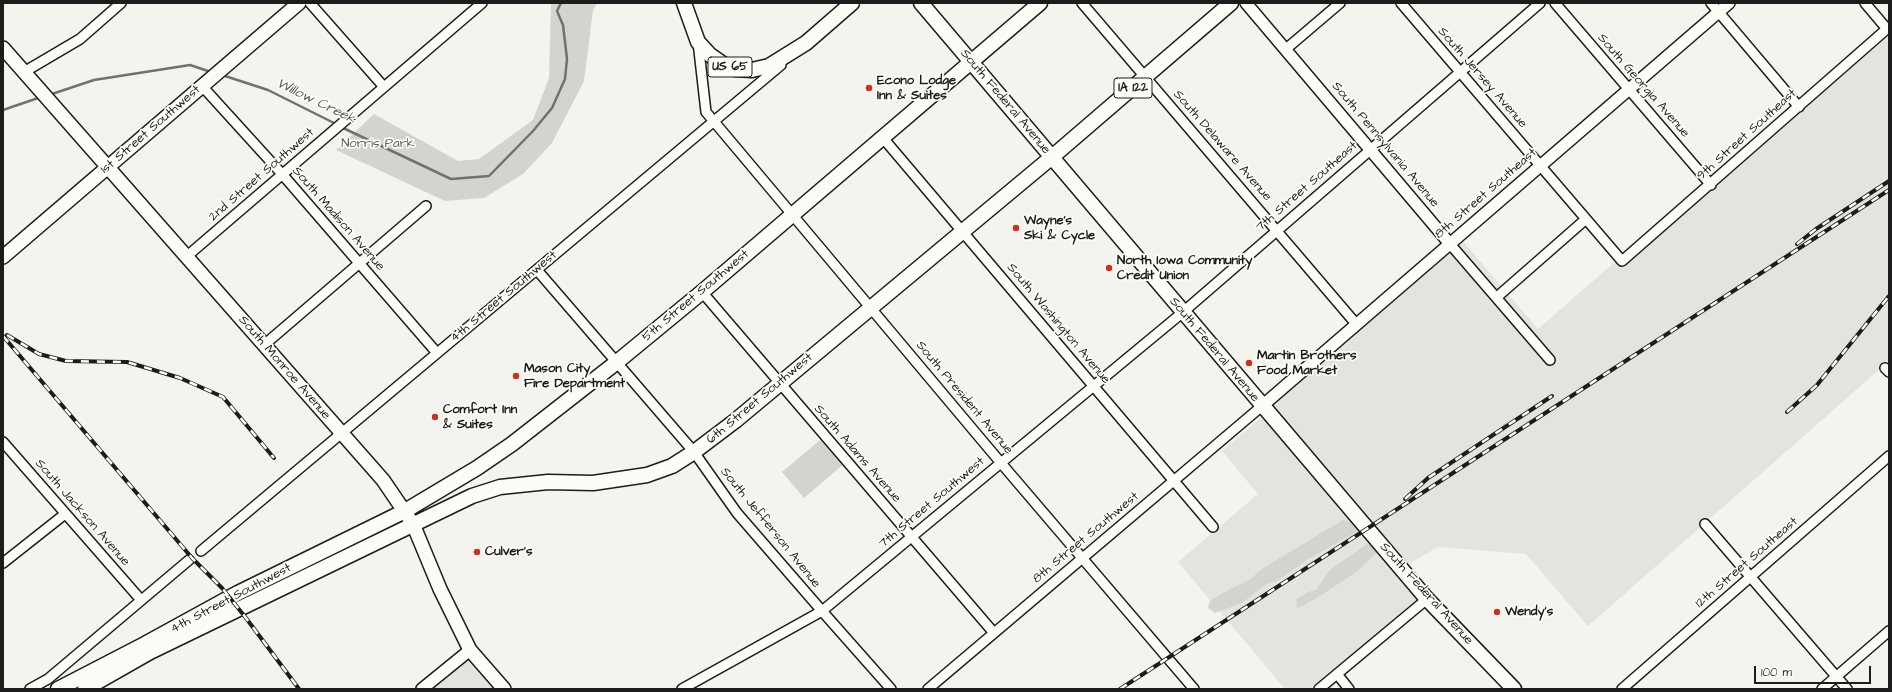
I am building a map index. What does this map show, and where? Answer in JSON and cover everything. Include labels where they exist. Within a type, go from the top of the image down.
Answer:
[{"type":"main road","name":"1st Street Southwest","points":[[3,257],[299,3]]},
{"type":"main road","name":"US 65","points":[[684,3],[698,42],[710,55],[722,64],[735,69],[752,70],[769,66],[806,43],[850,4]]},
{"type":"main road","name":"5th Street Southwest","points":[[405,511],[478,468],[512,444],[617,362],[702,292],[1040,3]]},
{"type":"main road","name":"IA 122","points":[[1052,157],[1231,3]]},
{"type":"main road","name":"South Federal Avenue","points":[[922,5],[1427,599],[1511,688]]},
{"type":"main road","name":"South Monroe Avenue","points":[[3,48],[383,480],[413,524],[440,589],[470,650],[504,689]]},
{"type":"main road","name":"6th Street Southwest","points":[[413,524],[472,496],[500,487],[548,482],[593,483],[622,480],[647,475],[672,466],[694,452],[735,421],[1052,157]]},
{"type":"main road","name":"4th Street Southwest","points":[[58,689],[146,644],[238,593],[405,511]]},
{"type":"main road","name":"4th Street Southwest","points":[[85,689],[150,652],[413,524]]},
{"type":"street","points":[[26,75],[80,39],[120,3]]},
{"type":"street","points":[[310,3],[384,87]]},
{"type":"street","name":"2nd Street Southwest","points":[[186,257],[482,3]]},
{"type":"street","name":"South Delaware Avenue","points":[[1082,3],[1357,325]]},
{"type":"street","name":"South Pennsylvania Avenue","points":[[1246,3],[1550,360]]},
{"type":"street","points":[[1286,49],[1340,3]]},
{"type":"street","name":"South Jersey Avenue","points":[[1401,3],[1622,261]]},
{"type":"street","name":"7th Street Southeast","points":[[1182,312],[1540,3]]},
{"type":"street","name":"South Georgia Avenue","points":[[1555,3],[1711,185]]},
{"type":"street","points":[[1710,3],[1799,107]]},
{"type":"street","name":"8th Street Southeast","points":[[1262,406],[1729,3]]},
{"type":"street","points":[[1865,3],[1888,28]]},
{"type":"street","name":"9th Street Southeast","points":[[1622,261],[1711,185],[1888,28]]},
{"type":"street","points":[[698,42],[706,112],[714,122]]},
{"type":"street","name":"4th Street Southwest","points":[[200,551],[714,122],[806,43]]},
{"type":"street","name":"South Madison Avenue","points":[[204,85],[437,353]]},
{"type":"street","name":"South President Avenue","points":[[714,122],[793,214],[1001,463],[1194,689]]},
{"type":"street","name":"South Washington Avenue","points":[[883,138],[1213,528]]},
{"type":"street","points":[[264,345],[426,206]]},
{"type":"street","points":[[1496,297],[1586,219]]},
{"type":"street","name":"South Jefferson Avenue","points":[[537,270],[694,452],[737,513],[822,612],[891,689]]},
{"type":"street","name":"South Adams Avenue","points":[[702,292],[778,384],[994,633]]},
{"type":"street","name":"7th Street Southwest","points":[[682,689],[822,612],[1182,312]]},
{"type":"street","name":"8th Street Southwest","points":[[928,689],[1262,406]]},
{"type":"street","name":"South Jackson Avenue","points":[[3,442],[141,600]]},
{"type":"street","name":"12th Street Southeast","points":[[1622,689],[1889,456]]},
{"type":"street","points":[[3,563],[65,514]]},
{"type":"street","points":[[1705,524],[1847,689]]},
{"type":"street","points":[[30,689],[48,679],[189,560]]},
{"type":"street","points":[[1319,689],[1427,599]]},
{"type":"street","points":[[1822,689],[1889,631]]},
{"type":"street","points":[[422,689],[470,650]]},
{"type":"street","points":[[1337,674],[1349,689]]},
{"type":"shaded area","points":[[1889,23],[1889,361],[1588,626],[1526,554],[1438,547],[1405,566],[1268,408],[1462,240],[1538,329]]},
{"type":"shaded area","points":[[1264,415],[1423,599],[1315,689],[1285,689],[1178,562],[1258,494],[1222,451]]},
{"type":"shaded area","points":[[467,655],[496,689],[427,689]]},
{"type":"green space","name":"Norris Park","points":[[551,3],[597,3],[593,10],[584,81],[552,143],[523,174],[484,198],[445,201],[336,150],[374,114],[458,161],[479,159],[533,120],[549,78]]},
{"type":"green space","points":[[825,436],[846,462],[804,498],[782,472]]},
{"type":"green space","points":[[1343,520],[1356,523],[1360,527],[1358,531],[1305,561],[1279,580],[1265,585],[1242,603],[1215,613],[1208,608],[1210,601],[1251,579],[1260,570]]},
{"type":"green space","points":[[1372,543],[1376,553],[1356,572],[1317,598],[1297,608],[1296,599],[1308,592],[1316,590],[1330,570],[1367,544]]},
{"type":"waterway","name":"Willow Creek","points":[[341,127],[451,179],[489,176],[533,131],[552,108],[565,79],[567,59],[563,25],[557,11],[561,3]]},
{"type":"waterway","name":"Willow Creek","points":[[49,95],[94,80],[190,65],[211,72]]},
{"type":"waterway","name":"Willow Creek","points":[[222,75],[268,90],[336,124]]},
{"type":"waterway","name":"Willow Creek","points":[[3,110],[41,97]]},
{"type":"railway","points":[[1797,244],[1816,229],[1889,181]]},
{"type":"railway","points":[[1120,689],[1889,190]]},
{"type":"railway","points":[[1787,412],[1817,385],[1889,296]]},
{"type":"railway","points":[[7,335],[39,354],[66,361],[127,362],[180,378],[223,397],[274,458]]},
{"type":"railway","points":[[3,336],[192,558],[222,588],[299,689]]},
{"type":"railway","points":[[1405,499],[1428,478],[1552,396]]},
{"type":"place","name":"Econo Lodge Inn & Suites","points":[[869,88]]},
{"type":"place","name":"Wayne's Ski & Cycle","points":[[1016,228]]},
{"type":"place","name":"North Iowa Community Credit Union","points":[[1109,268]]},
{"type":"place","name":"Martin Brothers Food Market","points":[[1249,363]]},
{"type":"place","name":"Mason City Fire Department","points":[[516,376]]},
{"type":"place","name":"Comfort Inn & Suites","points":[[435,417]]},
{"type":"place","name":"Culver's","points":[[477,552]]},
{"type":"place","name":"Wendy's","points":[[1497,612]]}]
